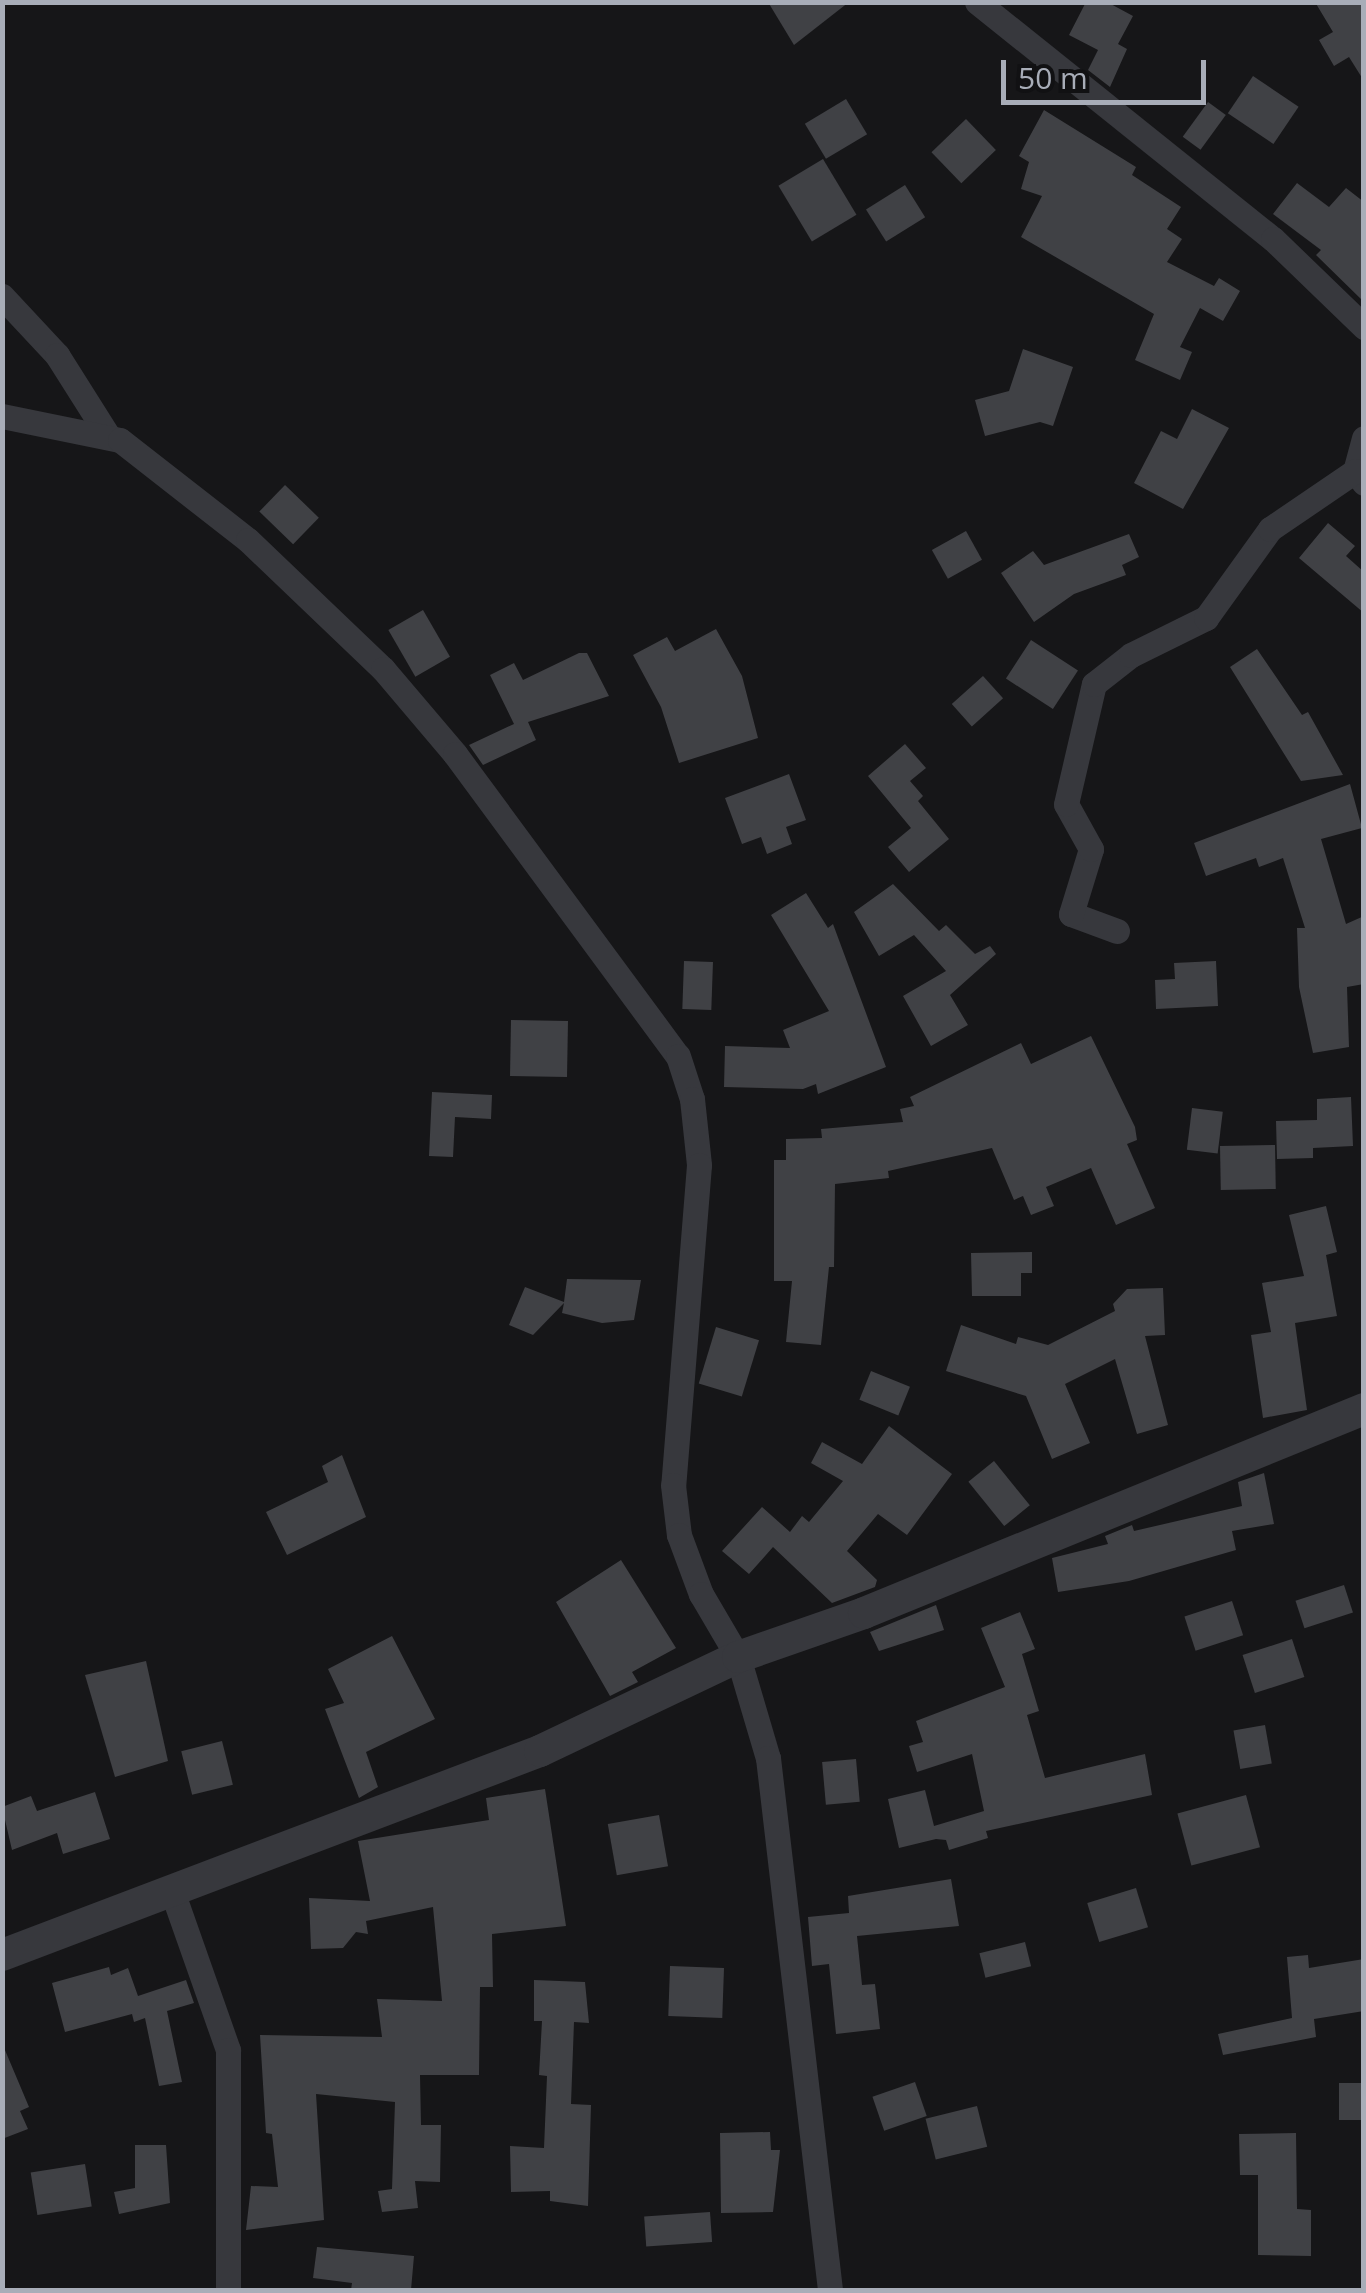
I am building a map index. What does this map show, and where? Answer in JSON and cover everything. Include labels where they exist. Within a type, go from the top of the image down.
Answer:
[{"type":"street","points":[[977,2],[1274,239],[1364,327]]},
{"type":"street","points":[[2,296],[58,355],[106,434],[248,540],[383,669],[456,754],[678,1056],[692,1099],[698,1165],[673,1484],[678,1535],[702,1594],[738,1657],[768,1758],[830,2290]]},
{"type":"street","points":[[2,416],[106,434]]},
{"type":"street","points":[[1116,931],[1071,914],[1092,848],[1066,804],[1094,684],[1131,656],[1206,618],[1270,529],[1360,477],[1364,438]]},
{"type":"street","points":[[2,1955],[540,1751],[738,1657],[864,1612],[1364,1409]]},
{"type":"street","points":[[172,1890],[228,2050],[228,2290]]},
{"type":"building","points":[[768,2],[849,2],[794,45]]},
{"type":"building","points":[[1086,2],[1107,2],[1133,16],[1118,44],[1127,49],[1110,87],[1088,70],[1098,50],[1069,35]]},
{"type":"building","points":[[1315,2],[1364,2],[1364,81],[1349,57],[1334,66],[1319,40],[1333,32]]},
{"type":"building","points":[[1253,76],[1299,107],[1273,144],[1228,113]]},
{"type":"building","points":[[846,99],[867,134],[826,159],[805,124]]},
{"type":"building","points":[[1208,102],[1226,115],[1201,150],[1183,137]]},
{"type":"building","points":[[1044,110],[1136,167],[1132,175],[1181,207],[1167,229],[1182,239],[1167,262],[1214,286],[1219,278],[1240,291],[1223,321],[1200,308],[1180,347],[1192,352],[1180,380],[1135,360],[1154,314],[1021,237],[1042,196],[1021,189],[1029,162],[1019,156]]},
{"type":"building","points":[[966,119],[996,150],[961,183],[931,152]]},
{"type":"building","points":[[823,159],[856,215],[812,241],[778,186]]},
{"type":"building","points":[[1297,183],[1329,207],[1346,188],[1364,202],[1364,302],[1316,255],[1321,250],[1273,214]]},
{"type":"building","points":[[905,185],[925,217],[886,242],[866,209]]},
{"type":"building","points":[[1023,349],[1073,367],[1053,426],[1040,422],[985,436],[975,400],[1009,391]]},
{"type":"building","points":[[1192,409],[1229,428],[1183,509],[1134,483],[1161,431],[1177,439]]},
{"type":"building","points":[[285,485],[319,518],[293,544],[259,512]]},
{"type":"building","points":[[1328,523],[1355,546],[1346,556],[1364,572],[1364,613],[1299,558]]},
{"type":"building","points":[[966,531],[982,560],[948,579],[932,550]]},
{"type":"building","points":[[1129,534],[1139,557],[1122,565],[1126,575],[1074,594],[1034,622],[1001,573],[1033,551],[1044,565]]},
{"type":"building","points":[[423,610],[450,657],[415,677],[388,630]]},
{"type":"building","points":[[716,629],[742,676],[758,738],[679,763],[661,707],[633,655],[667,637],[675,651]]},
{"type":"building","points":[[1031,640],[1078,670],[1053,709],[1006,679]]},
{"type":"building","points":[[1257,649],[1302,715],[1308,712],[1343,775],[1301,781],[1230,667]]},
{"type":"building","points":[[579,653],[587,653],[609,696],[528,722],[536,740],[483,765],[469,745],[514,724],[490,675],[514,663],[523,680]]},
{"type":"building","points":[[983,676],[1003,698],[972,726],[952,704]]},
{"type":"building","points":[[905,744],[926,768],[910,781],[923,796],[918,801],[949,839],[909,872],[888,847],[911,828],[868,776]]},
{"type":"building","points":[[789,774],[806,820],[786,827],[792,844],[767,854],[761,837],[742,844],[725,798]]},
{"type":"building","points":[[1350,784],[1362,828],[1321,839],[1346,924],[1364,916],[1364,984],[1347,987],[1349,1047],[1313,1053],[1299,987],[1297,928],[1305,928],[1283,858],[1259,867],[1256,858],[1206,876],[1194,843]]},
{"type":"building","points":[[893,884],[939,931],[946,925],[975,954],[990,946],[996,954],[950,995],[968,1025],[931,1046],[903,996],[946,971],[914,935],[879,956],[854,912]]},
{"type":"building","points":[[806,893],[828,928],[833,924],[886,1067],[818,1094],[816,1084],[803,1089],[724,1087],[725,1046],[790,1048],[783,1030],[829,1011],[771,915]]},
{"type":"building","points":[[684,961],[713,962],[711,1010],[682,1009]]},
{"type":"building","points":[[1216,961],[1218,1006],[1156,1009],[1155,980],[1175,979],[1174,963]]},
{"type":"building","points":[[511,1020],[568,1021],[567,1077],[510,1076]]},
{"type":"building","points":[[1091,1036],[1135,1127],[1137,1140],[1127,1144],[1155,1208],[1116,1225],[1091,1168],[1046,1187],[1054,1206],[1031,1215],[1023,1196],[1014,1200],[992,1148],[888,1171],[889,1178],[835,1184],[834,1267],[829,1267],[821,1345],[786,1342],[792,1281],[774,1281],[774,1160],[786,1160],[786,1139],[822,1138],[821,1129],[903,1122],[900,1109],[914,1106],[910,1097],[1021,1043],[1031,1064]]},
{"type":"building","points":[[432,1092],[492,1095],[491,1119],[455,1117],[453,1157],[429,1156]]},
{"type":"building","points":[[1351,1097],[1353,1146],[1313,1148],[1313,1158],[1277,1159],[1276,1121],[1317,1120],[1317,1099]]},
{"type":"building","points":[[1192,1108],[1223,1112],[1218,1153],[1187,1150]]},
{"type":"building","points":[[1275,1145],[1276,1189],[1221,1190],[1220,1146]]},
{"type":"building","points":[[1326,1206],[1337,1252],[1326,1255],[1337,1316],[1295,1323],[1307,1410],[1263,1418],[1251,1335],[1271,1332],[1262,1283],[1304,1276],[1289,1215]]},
{"type":"building","points":[[1032,1252],[1032,1273],[1021,1273],[1021,1296],[972,1296],[971,1253]]},
{"type":"building","points":[[567,1279],[641,1280],[634,1320],[602,1323],[562,1313],[564,1303],[533,1335],[509,1325],[525,1287],[564,1302]]},
{"type":"building","points":[[1163,1288],[1165,1335],[1145,1336],[1168,1425],[1137,1434],[1115,1359],[1065,1384],[1090,1443],[1052,1459],[1026,1396],[946,1371],[961,1325],[1016,1344],[1018,1337],[1048,1345],[1115,1311],[1113,1304],[1127,1289]]},
{"type":"building","points":[[716,1327],[759,1340],[742,1397],[699,1383]]},
{"type":"building","points":[[871,1371],[910,1387],[898,1415],[859,1400]]},
{"type":"building","points":[[889,1426],[952,1474],[907,1535],[878,1514],[847,1551],[877,1580],[875,1587],[832,1603],[773,1547],[749,1574],[722,1551],[762,1507],[790,1532],[802,1516],[809,1522],[843,1481],[811,1463],[822,1442],[862,1464]]},
{"type":"building","points":[[342,1455],[366,1517],[287,1555],[266,1512],[328,1482],[322,1466]]},
{"type":"building","points":[[994,1461],[1030,1505],[1004,1526],[968,1482]]},
{"type":"building","points":[[1264,1473],[1274,1524],[1232,1531],[1236,1550],[1129,1581],[1058,1592],[1052,1558],[1108,1544],[1105,1536],[1132,1525],[1134,1531],[1242,1506],[1238,1482]]},
{"type":"building","points":[[621,1560],[676,1648],[632,1672],[638,1682],[610,1696],[556,1602]]},
{"type":"building","points":[[1344,1585],[1353,1613],[1304,1628],[1295,1601]]},
{"type":"building","points":[[1232,1601],[1243,1635],[1196,1651],[1184,1616]]},
{"type":"building","points":[[936,1605],[944,1630],[879,1651],[870,1632]]},
{"type":"building","points":[[1020,1612],[1035,1649],[1022,1654],[1039,1711],[1027,1715],[1045,1778],[1145,1754],[1152,1795],[986,1831],[988,1838],[949,1850],[946,1840],[936,1839],[899,1848],[888,1799],[925,1790],[934,1826],[984,1811],[972,1754],[917,1772],[909,1746],[923,1742],[916,1721],[1005,1687],[981,1628]]},
{"type":"building","points":[[392,1636],[435,1719],[366,1752],[378,1787],[359,1798],[325,1709],[344,1703],[328,1669]]},
{"type":"building","points":[[1292,1639],[1304,1677],[1255,1693],[1243,1655]]},
{"type":"building","points":[[146,1661],[168,1761],[115,1777],[85,1675]]},
{"type":"building","points":[[1265,1725],[1272,1763],[1240,1769],[1233,1731]]},
{"type":"building","points":[[222,1741],[233,1785],[192,1795],[181,1751]]},
{"type":"building","points":[[856,1759],[860,1802],[826,1805],[822,1762]]},
{"type":"building","points":[[545,1789],[566,1926],[492,1934],[493,1987],[480,1987],[479,2075],[420,2075],[421,2125],[441,2125],[440,2182],[415,2181],[418,2208],[382,2212],[378,2191],[392,2189],[395,2102],[316,2094],[324,2220],[246,2230],[251,2186],[278,2187],[272,2134],[266,2133],[260,2035],[382,2037],[377,1999],[442,2001],[433,1907],[366,1921],[368,1934],[356,1932],[343,1948],[311,1949],[309,1898],[370,1901],[358,1841],[489,1820],[486,1798]]},
{"type":"building","points":[[95,1792],[110,1839],[63,1854],[57,1833],[12,1850],[2,1807],[31,1796],[37,1811]]},
{"type":"building","points":[[1246,1795],[1260,1847],[1191,1866],[1177,1813]]},
{"type":"building","points":[[659,1815],[668,1866],[617,1875],[608,1824]]},
{"type":"building","points":[[951,1879],[959,1926],[857,1936],[862,1985],[875,1984],[880,2029],[836,2034],[829,1964],[812,1966],[808,1917],[849,1913],[848,1896]]},
{"type":"building","points":[[1136,1888],[1148,1927],[1099,1942],[1087,1903]]},
{"type":"building","points":[[1025,1942],[1031,1966],[985,1978],[979,1953]]},
{"type":"building","points":[[1308,1955],[1309,1968],[1364,1959],[1364,2011],[1314,2019],[1316,2037],[1223,2055],[1218,2034],[1292,2018],[1287,1957]]},
{"type":"building","points":[[670,1966],[724,1968],[722,2018],[668,2016]]},
{"type":"building","points":[[109,1967],[111,1975],[128,1968],[138,1996],[186,1980],[194,2003],[167,2011],[182,2082],[159,2086],[145,2018],[134,2022],[132,2014],[65,2032],[52,1983]]},
{"type":"building","points":[[534,1980],[585,1982],[589,2023],[574,2022],[571,2104],[591,2105],[588,2206],[550,2201],[550,2191],[511,2192],[510,2146],[544,2148],[547,2076],[539,2075],[542,2021],[534,2021]]},
{"type":"building","points":[[2,2043],[29,2107],[20,2111],[28,2129],[2,2139]]},
{"type":"building","points":[[915,2082],[927,2116],[884,2131],[872,2097]]},
{"type":"building","points":[[1339,2083],[1364,2083],[1364,2120],[1339,2120]]},
{"type":"building","points":[[977,2106],[987,2147],[936,2160],[926,2119]]},
{"type":"building","points":[[770,2132],[771,2150],[780,2150],[773,2212],[721,2213],[720,2133]]},
{"type":"building","points":[[1296,2133],[1297,2209],[1311,2210],[1311,2256],[1258,2255],[1258,2175],[1240,2175],[1239,2134]]},
{"type":"building","points":[[135,2145],[166,2145],[170,2203],[119,2214],[114,2192],[135,2188]]},
{"type":"building","points":[[85,2164],[92,2206],[37,2215],[31,2173]]},
{"type":"building","points":[[710,2212],[712,2242],[646,2247],[644,2217]]},
{"type":"building","points":[[317,2247],[414,2256],[411,2290],[351,2290],[352,2283],[313,2278]]}]
